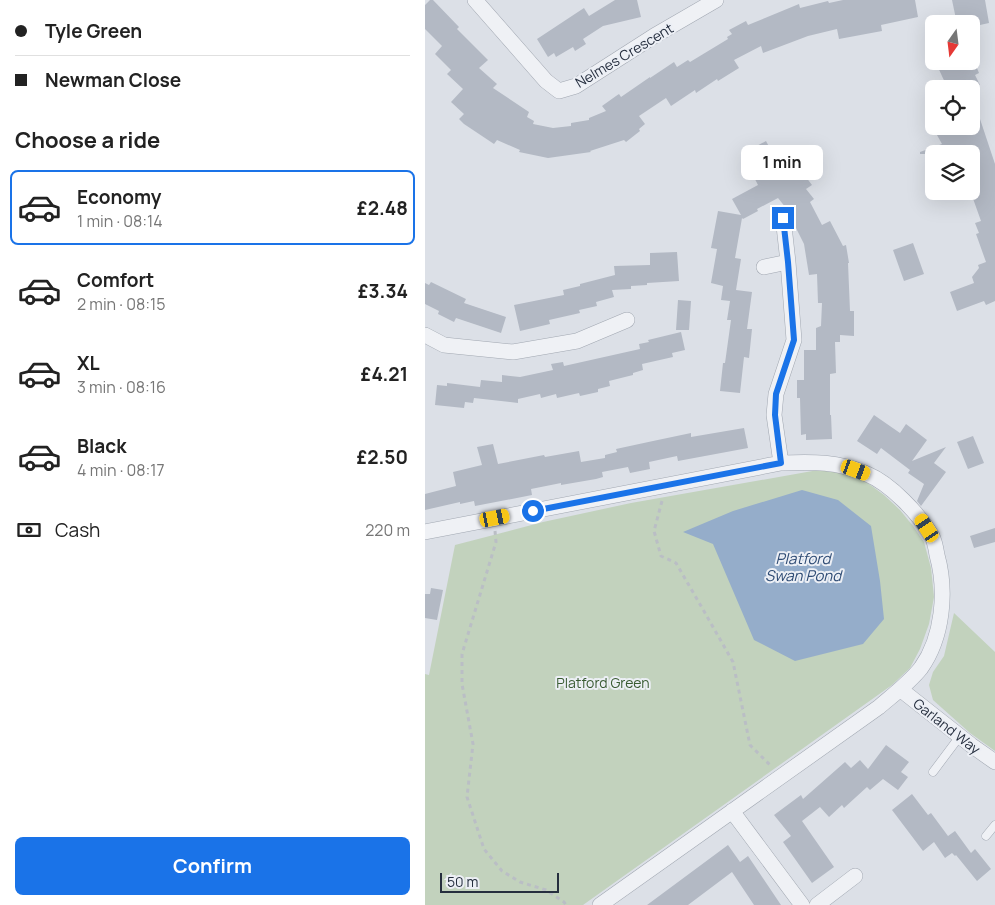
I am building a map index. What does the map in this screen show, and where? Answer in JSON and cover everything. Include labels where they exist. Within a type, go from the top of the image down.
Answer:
[{"type":"street","name":"Nelmes Crescent","points":[[475,0],[546,80],[559,91],[577,86],[654,36],[716,0]]},
{"type":"street","points":[[781,463],[775,415],[776,394],[794,340],[783,218]]},
{"type":"street","points":[[764,267],[788,262]]},
{"type":"street","points":[[425,335],[445,345],[513,352],[577,341],[627,320]]},
{"type":"street","points":[[425,532],[781,463],[817,462],[843,465],[869,474],[907,504],[933,538],[940,566],[943,598],[940,623],[932,647],[922,667],[879,707],[599,905]]},
{"type":"street","name":"Garland Way","points":[[900,688],[995,762]]},
{"type":"street","points":[[732,811],[802,905]]},
{"type":"street","points":[[817,905],[855,876]]},
{"type":"lane","points":[[933,772],[960,736]]},
{"type":"lane","points":[[986,836],[995,824]]},
{"type":"path","points":[[666,486],[654,531],[661,556],[676,563],[733,662],[750,745],[781,777]]},
{"type":"path","points":[[495,518],[496,542],[462,654],[462,684],[473,744],[467,797],[484,849],[502,872],[520,882],[546,890],[566,905]]},
{"type":"green space","name":"Platford Green","points":[[818,470],[842,473],[865,481],[900,510],[924,542],[931,568],[934,597],[929,624],[920,649],[910,668],[892,685],[583,905],[425,905],[425,674],[429,675],[455,545],[543,522],[631,503]]},
{"type":"green space","points":[[954,613],[995,652],[995,751],[970,733],[933,700],[929,685],[933,672],[944,656]]},
{"type":"water","name":"Platford Swan Pond","points":[[802,490],[838,500],[871,526],[884,619],[863,644],[795,661],[754,640],[713,544],[683,532],[733,511]]},
{"type":"building","points":[[430,0],[433,0],[459,27],[457,29],[488,60],[479,68],[497,84],[493,88],[529,112],[527,117],[534,121],[533,124],[553,128],[571,126],[571,123],[589,120],[589,118],[606,111],[602,106],[619,94],[621,97],[674,62],[677,67],[688,60],[690,62],[728,39],[727,37],[732,34],[729,30],[746,21],[748,25],[799,4],[800,8],[828,1],[829,3],[843,0],[915,0],[918,17],[881,25],[882,31],[839,39],[837,29],[808,36],[763,53],[761,46],[734,60],[739,68],[718,81],[717,79],[696,93],[695,90],[671,106],[666,98],[639,116],[645,124],[639,129],[640,131],[626,142],[624,140],[591,152],[548,158],[519,152],[520,150],[497,140],[494,144],[459,119],[464,114],[451,102],[463,89],[447,74],[451,70],[435,54],[442,46],[425,29],[425,5]]},
{"type":"building","points":[[615,0],[637,0],[641,17],[603,26],[583,39],[586,44],[575,51],[573,47],[556,57],[554,53],[548,57],[537,39],[584,8],[589,16]]},
{"type":"building","points":[[952,0],[985,0],[989,23],[980,25],[980,15],[955,15]]},
{"type":"building","points":[[939,70],[978,70],[979,73],[975,75],[978,80],[944,80]]},
{"type":"building","points":[[980,119],[995,164],[995,301],[986,305],[984,301],[957,311],[950,292],[974,283],[972,277],[979,268],[978,265],[986,262],[976,234],[979,233],[975,223],[981,221],[974,200],[980,200],[980,145],[939,145],[942,144],[937,135],[980,135]]},
{"type":"building","points":[[766,141],[783,173],[796,164],[812,185],[806,189],[814,199],[810,202],[822,225],[830,221],[843,246],[846,245],[849,263],[850,311],[854,311],[854,336],[840,335],[840,342],[835,342],[836,373],[830,374],[832,439],[806,440],[806,434],[801,435],[800,398],[797,398],[797,380],[804,380],[804,350],[816,350],[816,328],[821,326],[822,303],[818,303],[817,274],[809,275],[804,244],[793,222],[791,212],[778,198],[757,209],[758,211],[742,218],[735,258],[741,259],[736,290],[752,292],[747,329],[752,329],[749,358],[744,357],[740,393],[720,391],[731,320],[727,320],[730,301],[721,300],[723,286],[711,283],[717,249],[711,248],[718,211],[741,215],[732,199],[758,185],[742,154]]},
{"type":"building","points":[[913,243],[924,274],[904,281],[893,250]]},
{"type":"building","points":[[677,252],[679,281],[647,283],[647,285],[631,286],[631,289],[612,290],[614,297],[596,302],[597,306],[579,310],[580,313],[549,320],[550,324],[520,331],[514,305],[564,295],[563,290],[615,275],[614,266],[650,265],[650,253]]},
{"type":"building","points":[[431,282],[466,299],[464,303],[506,317],[501,333],[456,318],[454,322],[438,314],[439,311],[425,304],[425,283],[429,285]]},
{"type":"building","points":[[678,300],[691,301],[689,330],[676,330]]},
{"type":"building","points":[[681,332],[685,350],[672,353],[673,357],[642,364],[643,370],[633,373],[633,375],[609,381],[610,386],[598,389],[598,392],[580,396],[579,393],[557,398],[556,394],[541,398],[540,394],[518,399],[518,403],[474,398],[473,403],[465,402],[464,408],[435,405],[437,385],[447,386],[447,383],[480,387],[481,380],[502,382],[502,375],[520,377],[553,370],[551,364],[563,362],[564,366],[640,349],[639,344],[649,342],[648,340]]},
{"type":"building","points":[[874,415],[900,433],[906,424],[927,440],[912,461],[946,447],[934,463],[946,472],[921,506],[917,501],[924,484],[908,473],[910,470],[881,448],[877,454],[857,441]]},
{"type":"building","points":[[744,428],[748,448],[678,461],[677,456],[649,462],[650,469],[630,473],[628,467],[602,472],[603,477],[596,479],[531,489],[532,495],[475,506],[474,501],[460,504],[460,502],[425,510],[425,494],[456,486],[453,472],[482,465],[477,447],[493,444],[498,464],[544,455],[545,457],[579,451],[581,462],[605,458],[605,455],[617,452],[616,449],[691,433],[691,437]]},
{"type":"building","points":[[973,436],[984,463],[968,469],[957,442]]},
{"type":"building","points":[[995,528],[995,542],[974,548],[970,536]]},
{"type":"building","points":[[431,588],[443,590],[437,620],[425,618],[425,594],[430,594]]},
{"type":"building","points":[[886,745],[909,762],[901,772],[908,777],[898,790],[883,779],[870,790],[867,787],[844,808],[842,805],[829,817],[820,807],[802,821],[834,867],[812,883],[783,842],[791,836],[774,815],[801,795],[803,799],[845,762],[851,768],[860,760],[868,769]]},
{"type":"building","points":[[912,794],[928,815],[931,813],[948,836],[955,831],[971,853],[975,849],[991,869],[977,881],[956,855],[952,853],[945,858],[934,842],[923,851],[892,810]]},
{"type":"building","points":[[728,845],[740,862],[748,856],[781,905],[754,905],[732,872],[688,905],[647,905]]},
{"type":"route","points":[[533,511],[781,463],[775,415],[776,394],[794,340],[783,218]]}]
